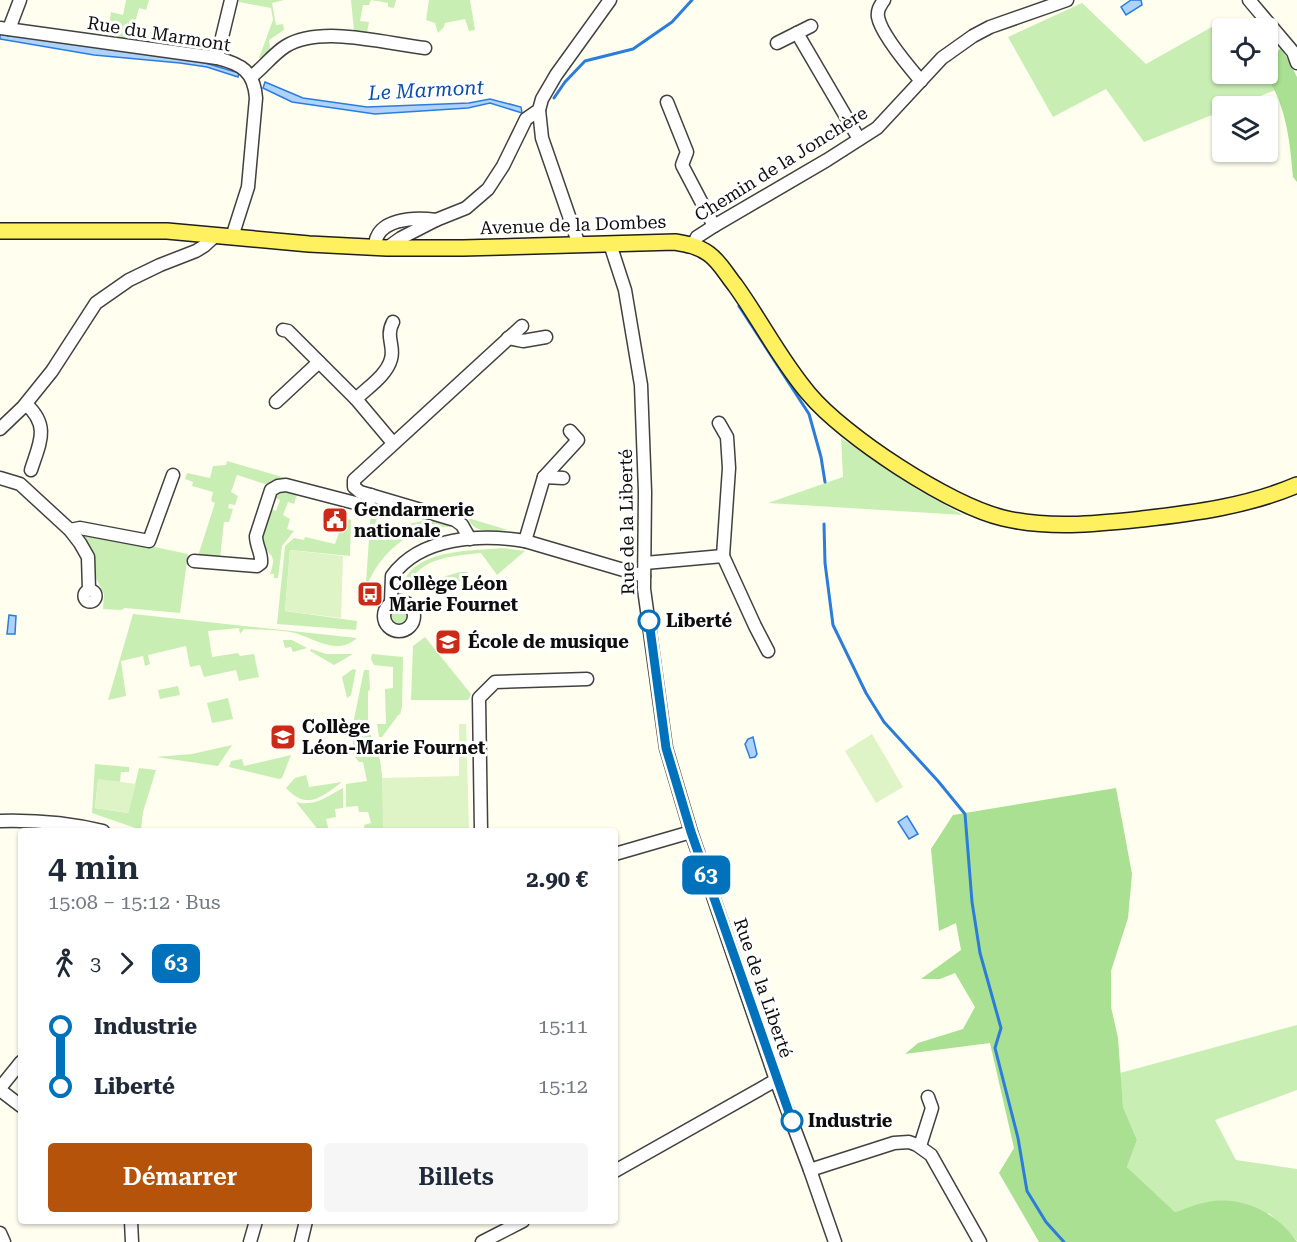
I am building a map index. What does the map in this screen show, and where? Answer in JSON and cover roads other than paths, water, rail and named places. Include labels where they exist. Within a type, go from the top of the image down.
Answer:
[{"type":"main road","name":"Avenue de la Dombes","points":[[0,231],[167,231],[381,247],[463,248],[675,242],[693,245]]},
{"type":"main road","points":[[693,245],[710,255],[722,267],[809,395],[833,417],[897,465],[926,483],[978,509],[1020,522],[1073,525],[1178,515],[1243,503],[1277,494],[1297,485]]},
{"type":"street","points":[[4,29],[20,0]]},
{"type":"street","points":[[217,58],[231,0]]},
{"type":"street","points":[[579,245],[542,138],[539,110],[542,99],[555,75],[609,0]]},
{"type":"street","points":[[884,0],[878,15],[881,25],[921,81]]},
{"type":"street","name":"Chemin de la Jonchère","points":[[693,245],[697,237],[714,226],[877,128],[942,58],[973,36],[1050,3],[1066,0]]},
{"type":"street","points":[[1249,0],[1293,52],[1297,63]]},
{"type":"street","points":[[777,43],[811,26]]},
{"type":"street","name":"Rue du Marmont","points":[[4,29],[217,58],[242,67],[251,77]]},
{"type":"street","points":[[797,33],[859,139]]},
{"type":"street","points":[[232,237],[248,187],[256,98],[251,77],[285,47],[306,38],[330,35],[425,48]]},
{"type":"street","points":[[667,102],[687,152],[682,165],[714,226]]},
{"type":"street","points":[[436,220],[415,218],[389,225],[378,234],[381,247],[466,208],[483,195],[503,166],[526,119],[539,110]]},
{"type":"street","points":[[0,429],[26,404],[52,371],[96,303],[129,280],[196,251],[215,236]]},
{"type":"street","name":"Rue de la Liberté","points":[[610,244],[627,299],[641,385],[645,492],[644,589],[666,748],[691,832],[776,1080],[835,1242]]},
{"type":"street","points":[[356,399],[385,371],[392,358],[389,330],[393,322]]},
{"type":"street","points":[[470,538],[462,525],[455,520],[360,492],[354,487],[354,480],[522,326]]},
{"type":"street","points":[[283,330],[288,331],[356,399],[393,443]]},
{"type":"street","points":[[508,338],[524,341],[546,337]]},
{"type":"street","points":[[276,402],[319,362]]},
{"type":"street","points":[[26,404],[42,425],[42,435],[31,470]]},
{"type":"street","points":[[719,423],[727,436],[729,468],[723,556],[768,651]]},
{"type":"street","points":[[525,541],[544,477],[578,440],[570,431]]},
{"type":"street","points":[[70,530],[80,528],[148,541],[173,475]]},
{"type":"street","points":[[544,477],[563,478]]},
{"type":"street","points":[[0,478],[20,484],[70,530],[88,557],[89,590]]},
{"type":"street","points":[[194,561],[257,566],[261,563],[262,556],[256,544],[256,536],[271,490],[278,486],[286,485],[367,506],[370,495]]},
{"type":"street","points":[[392,602],[392,576],[406,561],[440,544],[470,538],[508,538],[525,541],[644,576]]},
{"type":"street","points":[[645,563],[723,556]]},
{"type":"street","points":[[482,828],[479,698],[495,682],[587,679]]},
{"type":"street","points":[[0,821],[31,820],[92,828]]},
{"type":"street","points":[[618,853],[691,832]]},
{"type":"street","points":[[18,1066],[0,1089],[18,1104]]},
{"type":"street","points":[[618,1169],[776,1080]]},
{"type":"street","points":[[920,1146],[932,1108],[928,1097]]},
{"type":"street","points":[[810,1170],[894,1143],[909,1142],[920,1146],[931,1155],[980,1242]]},
{"type":"street","points":[[130,1241],[131,1224]]},
{"type":"street","points":[[250,1242],[255,1224]]},
{"type":"street","points":[[301,1242],[305,1224]]},
{"type":"street","points":[[482,1242],[517,1224]]},
{"type":"street","points":[[0,1233],[4,1242]]},
{"type":"water","points":[[1131,0],[1141,0],[1142,5],[1126,15],[1121,7]]},
{"type":"water","points":[[0,34],[195,60],[239,73],[238,77],[207,67],[94,55],[0,39]]},
{"type":"water","points":[[265,82],[303,98],[367,107],[469,103],[490,99],[521,107],[522,113],[490,103],[468,108],[375,114],[292,102],[263,88]]},
{"type":"water","points":[[9,615],[16,616],[15,634],[7,634]]},
{"type":"water","points":[[753,737],[757,754],[750,758],[745,744]]},
{"type":"water","points":[[907,816],[918,834],[909,839],[898,822]]},
{"type":"waterway","name":"Le Marmont","points":[[554,98],[565,82],[585,61],[633,49],[672,22],[692,0]]},
{"type":"waterway","points":[[739,306],[809,414],[821,457],[825,482]]},
{"type":"waterway","points":[[824,524],[825,563],[833,625],[866,693],[884,722],[965,814],[972,902],[980,953],[1001,1028],[995,1048],[1018,1138],[1027,1191],[1046,1222],[1064,1242]]},
{"type":"place","name":"Gendarmerie nationale","points":[[335,520]]},
{"type":"place","name":"Collège Léon Marie Fournet","points":[[370,594]]},
{"type":"place","name":"Liberté","points":[[649,621]]},
{"type":"place","name":"École de musique","points":[[448,642]]},
{"type":"place","name":"Collège Léon-Marie Fournet","points":[[283,737]]},
{"type":"place","name":"Industrie","points":[[792,1121]]}]
